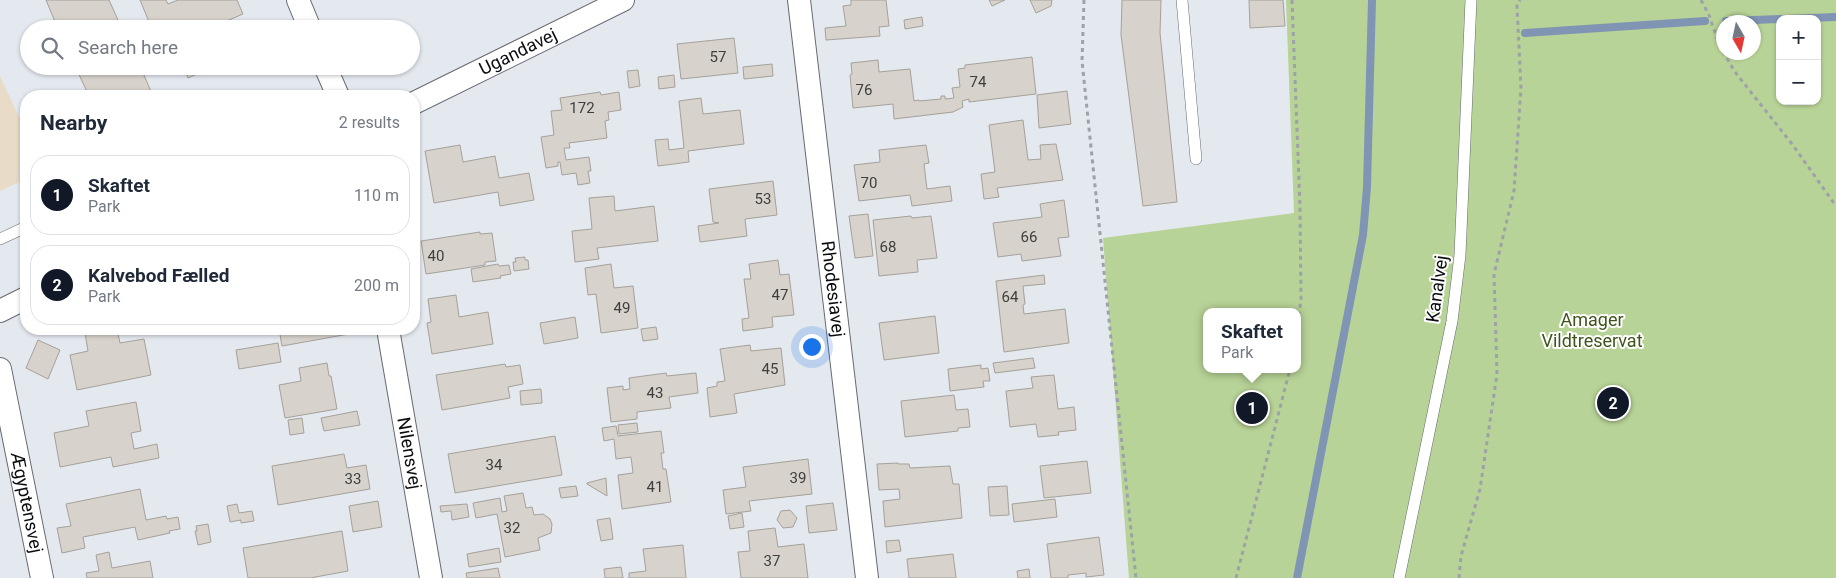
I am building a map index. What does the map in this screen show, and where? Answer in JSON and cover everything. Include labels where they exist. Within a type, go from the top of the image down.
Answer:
[{"type":"street","points":[[298,0],[306,20]]},
{"type":"street","name":"Ugandavej","points":[[420,100],[623,0]]},
{"type":"street","name":"Rhodesiavej","points":[[799,0],[867,578]]},
{"type":"street","points":[[329,75],[335,90]]},
{"type":"street","points":[[0,311],[20,301]]},
{"type":"street","name":"Nilensvej","points":[[389,335],[431,578]]},
{"type":"street","name":"Ægyptensvej","points":[[0,369],[42,578]]},
{"type":"lane","points":[[1182,0],[1181,12],[1196,159]]},
{"type":"lane","name":"Kanalvej","points":[[1399,578],[1452,320],[1460,255],[1470,0]]},
{"type":"lane","points":[[0,239],[20,230]]},
{"type":"path","points":[[1084,0],[1082,61],[1136,578]]},
{"type":"path","points":[[1292,0],[1300,207],[1300,308]]},
{"type":"path","points":[[1459,578],[1461,556],[1480,489],[1497,374],[1494,274],[1514,191],[1521,88],[1517,6],[1520,0]]},
{"type":"path","points":[[1701,0],[1709,15],[1720,47],[1735,72],[1792,144],[1836,206]]},
{"type":"path","points":[[1236,578],[1289,373]]},
{"type":"shaded area","points":[[0,76],[20,119],[20,182],[0,191]]},
{"type":"green space","name":"Amager Vildtreservat","points":[[1286,0],[1836,0],[1836,578],[1129,578],[1103,238],[1294,213]]},
{"type":"building","points":[[46,0],[109,0],[118,20],[54,20]]},
{"type":"building","points":[[140,0],[166,0],[168,4],[178,0],[237,0],[243,14],[229,20],[148,20]]},
{"type":"building","points":[[851,0],[886,0],[889,26],[879,27],[880,36],[826,40],[825,28],[846,26],[843,6],[851,5]]},
{"type":"building","points":[[989,0],[1005,0],[992,6]]},
{"type":"building","points":[[1030,0],[1052,0],[1051,6],[1036,13]]},
{"type":"building","points":[[1122,0],[1161,0],[1160,33],[1177,202],[1143,206],[1121,35]]},
{"type":"building","points":[[1249,0],[1283,0],[1285,26],[1250,28]]},
{"type":"building","points":[[922,17],[923,26],[905,29],[904,20]]},
{"type":"building","points":[[734,38],[738,73],[681,79],[677,44]]},
{"type":"building","points":[[1032,57],[1036,94],[969,102],[969,99],[962,101],[963,107],[953,112],[894,119],[893,104],[853,108],[850,75],[852,74],[851,63],[878,60],[879,72],[910,69],[914,101],[919,101],[941,99],[941,96],[945,96],[945,99],[954,98],[952,88],[960,87],[958,69],[965,68],[965,65]]},
{"type":"building","points":[[772,64],[773,76],[744,79],[743,67]]},
{"type":"building","points":[[638,70],[640,86],[629,88],[627,71]]},
{"type":"building","points":[[79,75],[144,75],[150,90],[86,90]]},
{"type":"building","points":[[674,75],[675,87],[659,89],[658,77]]},
{"type":"building","points":[[1067,91],[1071,124],[1039,128],[1037,95]]},
{"type":"building","points":[[600,92],[601,95],[619,92],[621,110],[608,112],[609,120],[605,121],[607,138],[569,143],[570,148],[564,148],[566,160],[589,157],[591,171],[588,171],[590,183],[578,185],[576,173],[562,175],[560,162],[558,162],[558,166],[546,168],[541,137],[554,135],[551,111],[562,110],[560,98]]},
{"type":"building","points":[[701,98],[703,114],[740,110],[744,144],[688,151],[689,162],[658,166],[655,140],[668,139],[669,150],[684,148],[679,101]]},
{"type":"building","points":[[1023,120],[1028,160],[1041,159],[1040,145],[1056,144],[1063,180],[997,188],[999,197],[984,199],[981,174],[995,172],[989,125]]},
{"type":"building","points":[[460,145],[463,162],[495,156],[499,178],[529,173],[534,200],[500,206],[498,192],[434,203],[425,151]]},
{"type":"building","points":[[926,145],[929,163],[924,164],[927,189],[950,186],[952,201],[912,206],[910,195],[859,201],[854,165],[880,162],[879,150]]},
{"type":"building","points":[[773,181],[777,215],[745,219],[747,236],[700,242],[698,226],[719,223],[713,222],[709,189]]},
{"type":"building","points":[[614,196],[615,211],[654,206],[658,241],[597,248],[599,259],[575,262],[572,231],[592,229],[589,198]]},
{"type":"building","points":[[1064,200],[1069,237],[1058,238],[1061,256],[1022,261],[1021,254],[998,257],[993,223],[1042,217],[1040,204]]},
{"type":"building","points":[[868,214],[873,256],[855,258],[849,216]]},
{"type":"building","points":[[911,216],[912,218],[931,216],[937,258],[917,260],[918,272],[879,276],[873,220]]},
{"type":"building","points":[[480,232],[480,234],[492,233],[496,261],[485,262],[485,265],[426,274],[421,241]]},
{"type":"building","points":[[525,257],[525,260],[528,260],[529,269],[514,271],[513,262],[516,262],[515,258]]},
{"type":"building","points":[[778,260],[780,275],[789,274],[794,315],[772,317],[773,327],[743,331],[742,319],[749,318],[744,279],[751,279],[749,264]]},
{"type":"building","points":[[498,264],[499,266],[509,265],[511,274],[500,276],[501,278],[473,282],[471,269]]},
{"type":"building","points":[[611,264],[614,288],[633,286],[638,328],[601,333],[596,294],[588,295],[585,268]]},
{"type":"building","points":[[1044,275],[1045,284],[1023,286],[1024,314],[1065,309],[1069,343],[1004,352],[996,281]]},
{"type":"building","points":[[456,295],[459,317],[488,312],[493,344],[432,354],[427,323],[431,322],[428,299]]},
{"type":"building","points":[[935,316],[939,353],[884,360],[879,323]]},
{"type":"building","points":[[575,317],[578,338],[544,344],[540,323]]},
{"type":"building","points":[[656,327],[658,339],[643,341],[641,329]]},
{"type":"building","points":[[85,335],[118,335],[120,343],[144,339],[151,375],[77,390],[70,355],[88,351]]},
{"type":"building","points":[[280,335],[343,335],[282,346]]},
{"type":"building","points":[[38,340],[60,350],[48,379],[26,368]]},
{"type":"building","points":[[278,343],[281,362],[239,369],[236,350]]},
{"type":"building","points":[[750,345],[751,351],[781,348],[785,385],[734,394],[737,413],[710,417],[707,388],[717,386],[717,382],[725,381],[720,349]]},
{"type":"building","points":[[1033,358],[1035,368],[995,373],[993,363]]},
{"type":"building","points":[[327,363],[337,409],[285,418],[279,385],[301,381],[299,368]]},
{"type":"building","points":[[505,364],[506,367],[520,365],[523,384],[508,387],[510,398],[442,410],[436,375]]},
{"type":"building","points":[[981,365],[981,369],[988,368],[990,381],[983,381],[984,387],[950,391],[948,369]]},
{"type":"building","points":[[666,373],[667,376],[696,373],[698,393],[669,397],[671,408],[637,412],[637,419],[611,422],[607,388],[623,386],[623,390],[630,389],[629,378]]},
{"type":"building","points":[[1054,375],[1058,409],[1074,407],[1076,430],[1058,432],[1059,435],[1038,437],[1036,424],[1010,427],[1006,391],[1033,388],[1031,377]]},
{"type":"building","points":[[541,389],[542,403],[521,405],[520,391]]},
{"type":"building","points":[[954,395],[956,410],[968,409],[970,427],[958,428],[958,431],[905,437],[901,401]]},
{"type":"building","points":[[136,402],[141,431],[131,433],[134,449],[157,444],[159,458],[113,467],[111,457],[60,467],[54,433],[89,426],[86,411]]},
{"type":"building","points":[[357,411],[360,425],[324,431],[321,418]]},
{"type":"building","points":[[302,418],[304,433],[290,435],[288,420]]},
{"type":"building","points":[[637,423],[638,432],[619,434],[618,425]]},
{"type":"building","points":[[616,426],[618,436],[661,431],[664,453],[661,453],[663,469],[666,469],[671,502],[622,509],[618,475],[633,473],[631,457],[616,459],[614,439],[604,441],[602,428]]},
{"type":"building","points":[[555,436],[562,475],[455,493],[448,454]]},
{"type":"building","points":[[344,454],[347,468],[366,465],[370,489],[278,505],[272,466]]},
{"type":"building","points":[[808,459],[812,494],[749,501],[751,511],[726,514],[723,490],[746,487],[743,467]]},
{"type":"building","points":[[1087,461],[1091,493],[1044,498],[1040,466]]},
{"type":"building","points":[[877,464],[909,464],[910,468],[950,466],[953,484],[959,484],[962,518],[885,527],[883,501],[900,499],[899,489],[879,490]]},
{"type":"building","points":[[606,478],[607,496],[587,484],[587,483]]},
{"type":"building","points":[[576,486],[578,496],[561,498],[559,488]]},
{"type":"building","points":[[1007,486],[1009,515],[990,516],[988,487]]},
{"type":"building","points":[[140,489],[146,520],[166,516],[167,519],[178,517],[180,529],[138,540],[135,527],[83,537],[85,548],[62,553],[57,528],[71,526],[66,504]]},
{"type":"building","points":[[523,493],[526,508],[532,507],[534,515],[543,514],[550,519],[552,524],[551,533],[538,538],[540,550],[505,557],[497,514],[476,518],[473,503],[500,498],[502,512],[507,511],[504,496]]},
{"type":"building","points":[[1055,499],[1057,517],[1014,522],[1012,504]]},
{"type":"building","points":[[378,501],[382,527],[353,532],[349,506]]},
{"type":"building","points":[[833,503],[837,530],[809,533],[806,506]]},
{"type":"building","points":[[237,504],[239,513],[252,511],[254,521],[241,523],[241,520],[230,522],[227,506]]},
{"type":"building","points":[[467,504],[469,517],[452,520],[451,511],[441,512],[440,506]]},
{"type":"building","points":[[790,510],[797,518],[793,527],[783,528],[777,520],[781,511]]},
{"type":"building","points":[[742,513],[744,527],[730,529],[728,516]]},
{"type":"building","points":[[610,518],[613,539],[601,541],[597,520]]},
{"type":"building","points":[[208,524],[211,542],[198,545],[195,531],[197,531],[196,526]]},
{"type":"building","points":[[775,528],[778,547],[804,544],[808,578],[741,578],[738,552],[750,551],[748,531]]},
{"type":"building","points":[[342,531],[348,571],[310,578],[248,578],[243,548]]},
{"type":"building","points":[[1099,537],[1104,575],[1086,577],[1086,573],[1068,575],[1068,578],[1051,578],[1047,544]]},
{"type":"building","points":[[899,540],[901,551],[887,553],[886,541]]},
{"type":"building","points":[[683,545],[686,578],[629,578],[629,573],[646,571],[643,549]]},
{"type":"building","points":[[499,548],[501,562],[469,567],[467,554]]},
{"type":"building","points":[[109,552],[112,568],[150,561],[153,578],[87,578],[86,573],[99,571],[96,555]]},
{"type":"building","points":[[953,554],[956,578],[909,578],[907,559]]},
{"type":"building","points":[[621,567],[623,578],[605,578],[604,569]]},
{"type":"building","points":[[498,568],[500,578],[467,578],[466,573]]},
{"type":"building","points":[[1029,569],[1030,578],[1018,578],[1017,571]]},
{"type":"waterway","points":[[1297,578],[1363,235],[1367,187],[1372,0]]},
{"type":"waterway","points":[[1821,18],[1836,17]]},
{"type":"waterway","points":[[1761,20],[1776,19]]},
{"type":"waterway","points":[[1525,33],[1705,21]]},
{"type":"place","name":"Kalvebod Fælled","points":[[1613,403]]},
{"type":"place","name":"Skaftet","points":[[1252,408]]}]
